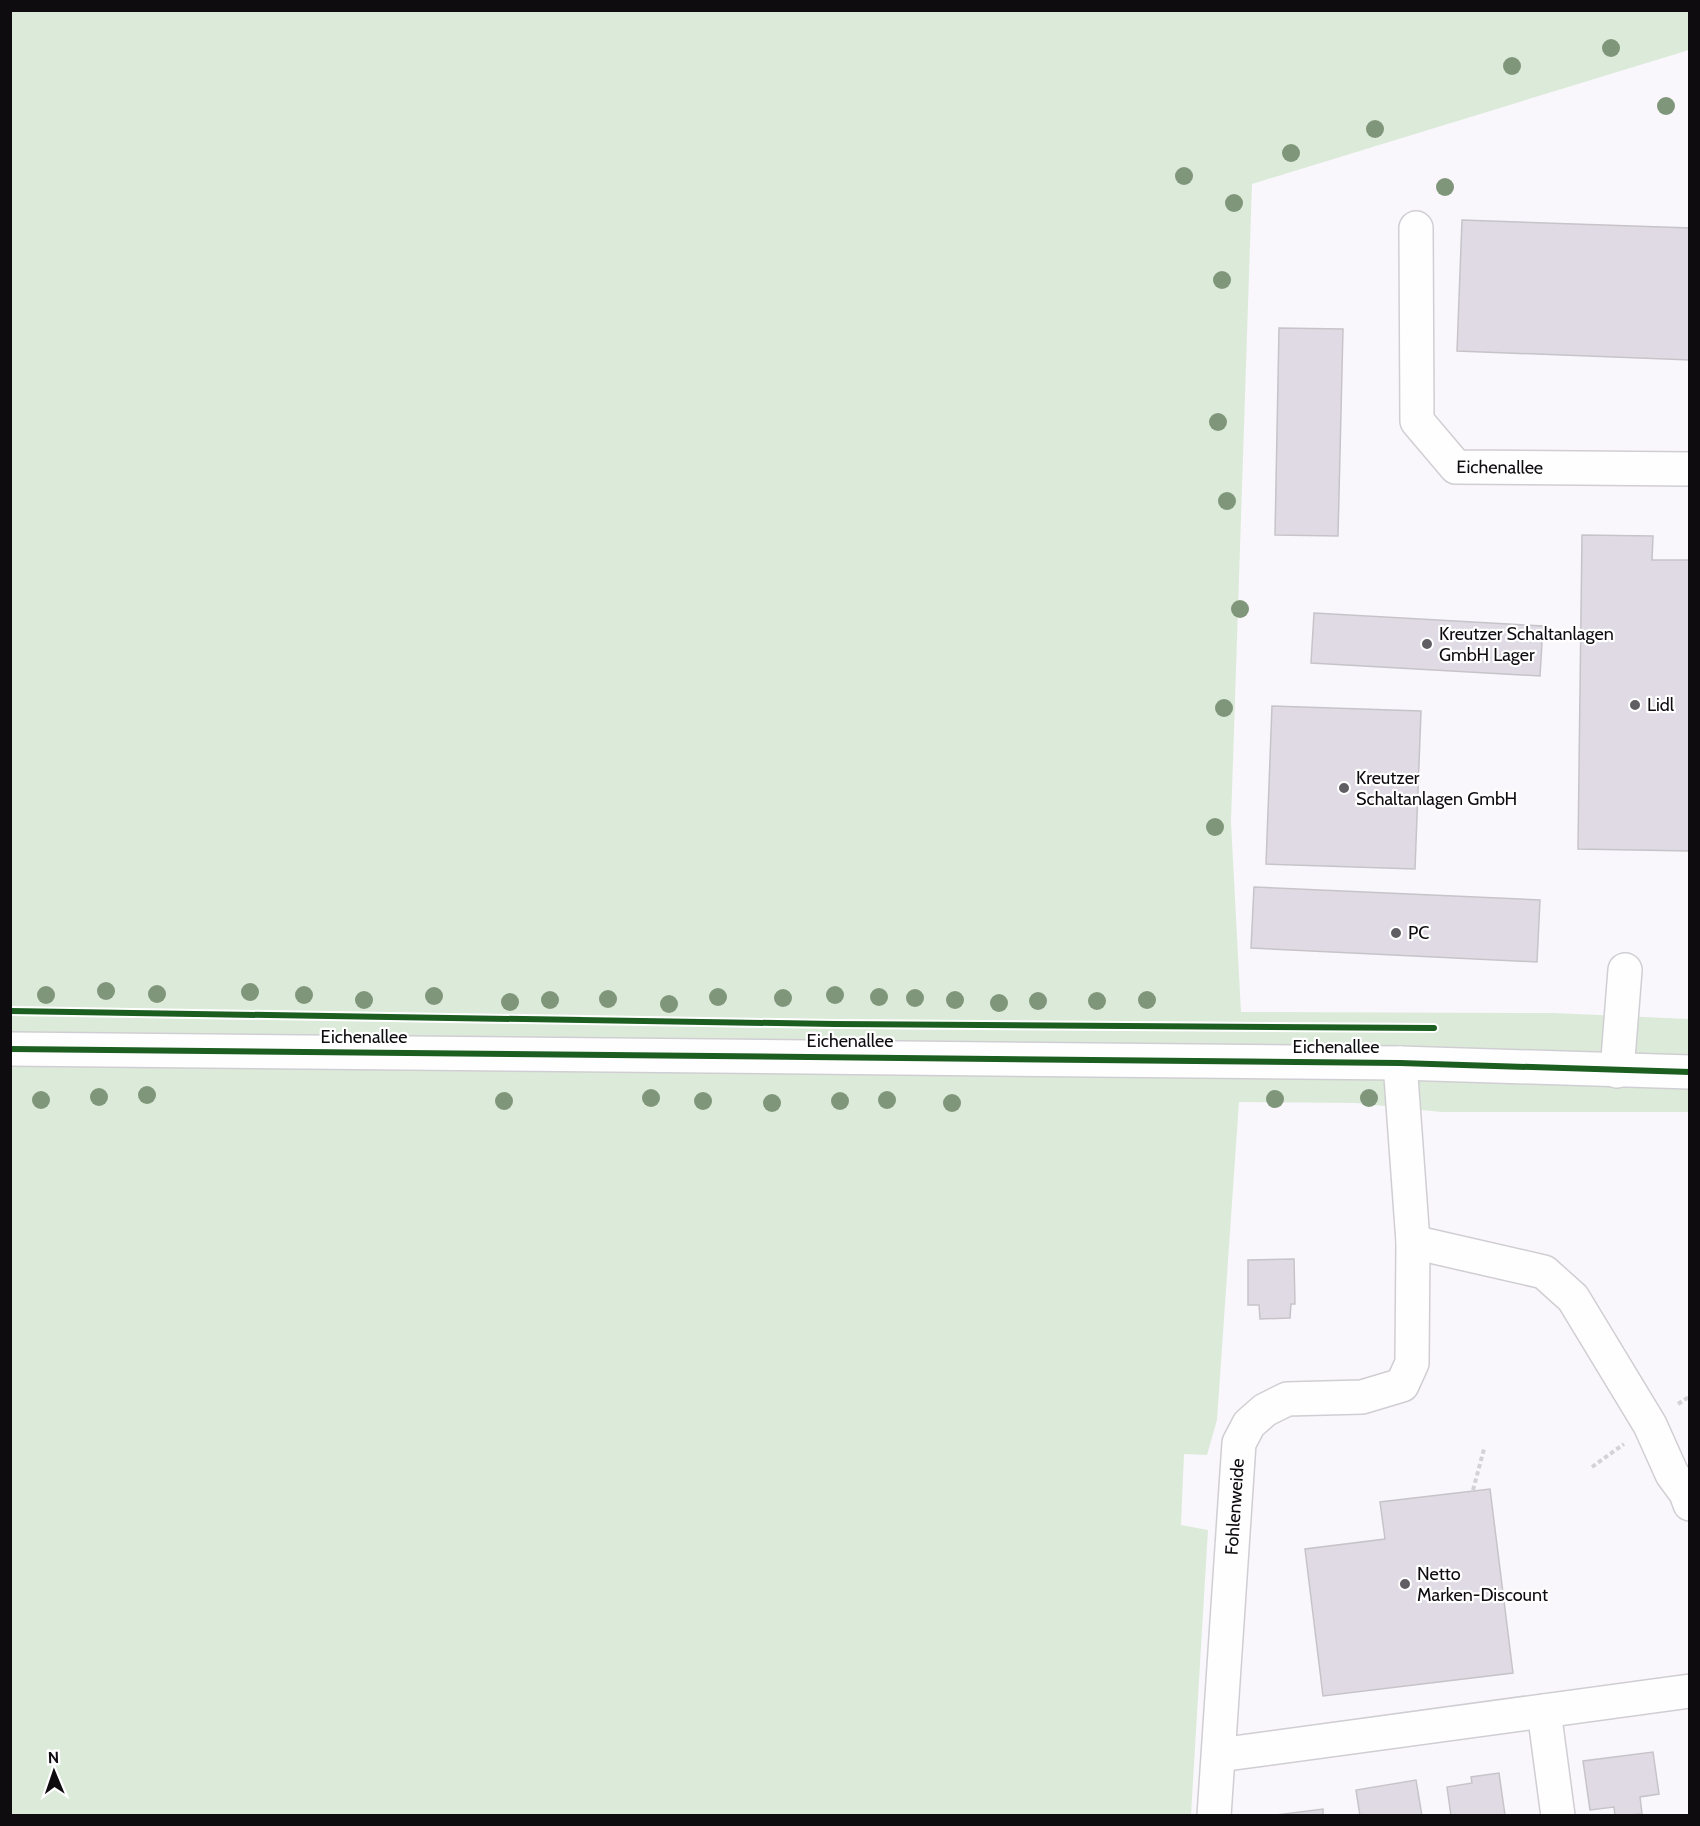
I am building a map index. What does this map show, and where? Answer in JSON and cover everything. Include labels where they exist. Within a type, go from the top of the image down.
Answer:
[{"type":"street","name":"Eichenallee","points":[[1416,228],[1417,421],[1456,467],[1689,469]]},
{"type":"street","points":[[1617,1071],[1625,970]]},
{"type":"street","name":"Eichenallee","points":[[10,1049],[1401,1062],[1689,1072]]},
{"type":"street","name":"Fohlenweide","points":[[1214,1815],[1239,1443],[1249,1424],[1265,1410],[1287,1399],[1362,1397],[1402,1385],[1412,1363],[1413,1242],[1401,1062]]},
{"type":"street","points":[[1413,1242],[1544,1272],[1573,1298],[1650,1425],[1672,1474],[1686,1492],[1689,1504]]},
{"type":"street","points":[[1219,1755],[1689,1691]]},
{"type":"street","points":[[1544,1711],[1558,1815]]},
{"type":"path","points":[[1473,1490],[1484,1449]]},
{"type":"green space","points":[[11,11],[1689,11],[1689,50],[1252,184],[1231,822],[1241,1012],[1554,1013],[1689,1019],[1690,1112],[1441,1112],[1355,1103],[1239,1102],[1217,1420],[1207,1455],[1184,1454],[1181,1525],[1208,1530],[1191,1815],[11,1816]]},
{"type":"building","points":[[1462,220],[1690,228],[1690,360],[1457,351]]},
{"type":"building","points":[[1279,328],[1343,329],[1338,536],[1275,535]]},
{"type":"building","name":"Lidl","points":[[1582,535],[1653,536],[1652,560],[1690,560],[1690,851],[1578,849]]},
{"type":"building","name":"Kreutzer Schaltanlagen GmbH Lager","points":[[1314,613],[1543,626],[1540,676],[1311,663]]},
{"type":"building","name":"Kreutzer Schaltanlagen GmbH","points":[[1272,706],[1421,711],[1415,869],[1266,864]]},
{"type":"building","points":[[1254,887],[1540,900],[1537,962],[1251,948]]},
{"type":"building","points":[[1294,1259],[1295,1304],[1291,1304],[1290,1318],[1260,1319],[1259,1305],[1248,1305],[1248,1260]]},
{"type":"building","name":"Netto Marken-Discount","points":[[1490,1489],[1513,1673],[1323,1696],[1305,1549],[1385,1539],[1380,1502]]},
{"type":"building","points":[[1653,1752],[1659,1794],[1640,1797],[1642,1814],[1615,1816],[1614,1807],[1590,1810],[1583,1761]]},
{"type":"building","points":[[1499,1773],[1505,1815],[1451,1816],[1447,1787],[1472,1783],[1471,1777]]},
{"type":"building","points":[[1416,1780],[1422,1816],[1360,1816],[1356,1790]]},
{"type":"building","points":[[1323,1809],[1323,1816],[1268,1816]]},
{"type":"cycle path","points":[[10,1011],[835,1024],[1434,1028]]},
{"type":"cycle path","points":[[10,1049],[1400,1063],[1690,1072]]},
{"type":"place","name":"Kreutzer Schaltanlagen GmbH Lager","points":[[1427,644]]},
{"type":"place","name":"Lidl","points":[[1635,705]]},
{"type":"place","name":"Kreutzer Schaltanlagen GmbH","points":[[1344,788]]},
{"type":"place","name":"PC","points":[[1396,933]]},
{"type":"place","name":"Netto Marken-Discount","points":[[1405,1584]]}]
